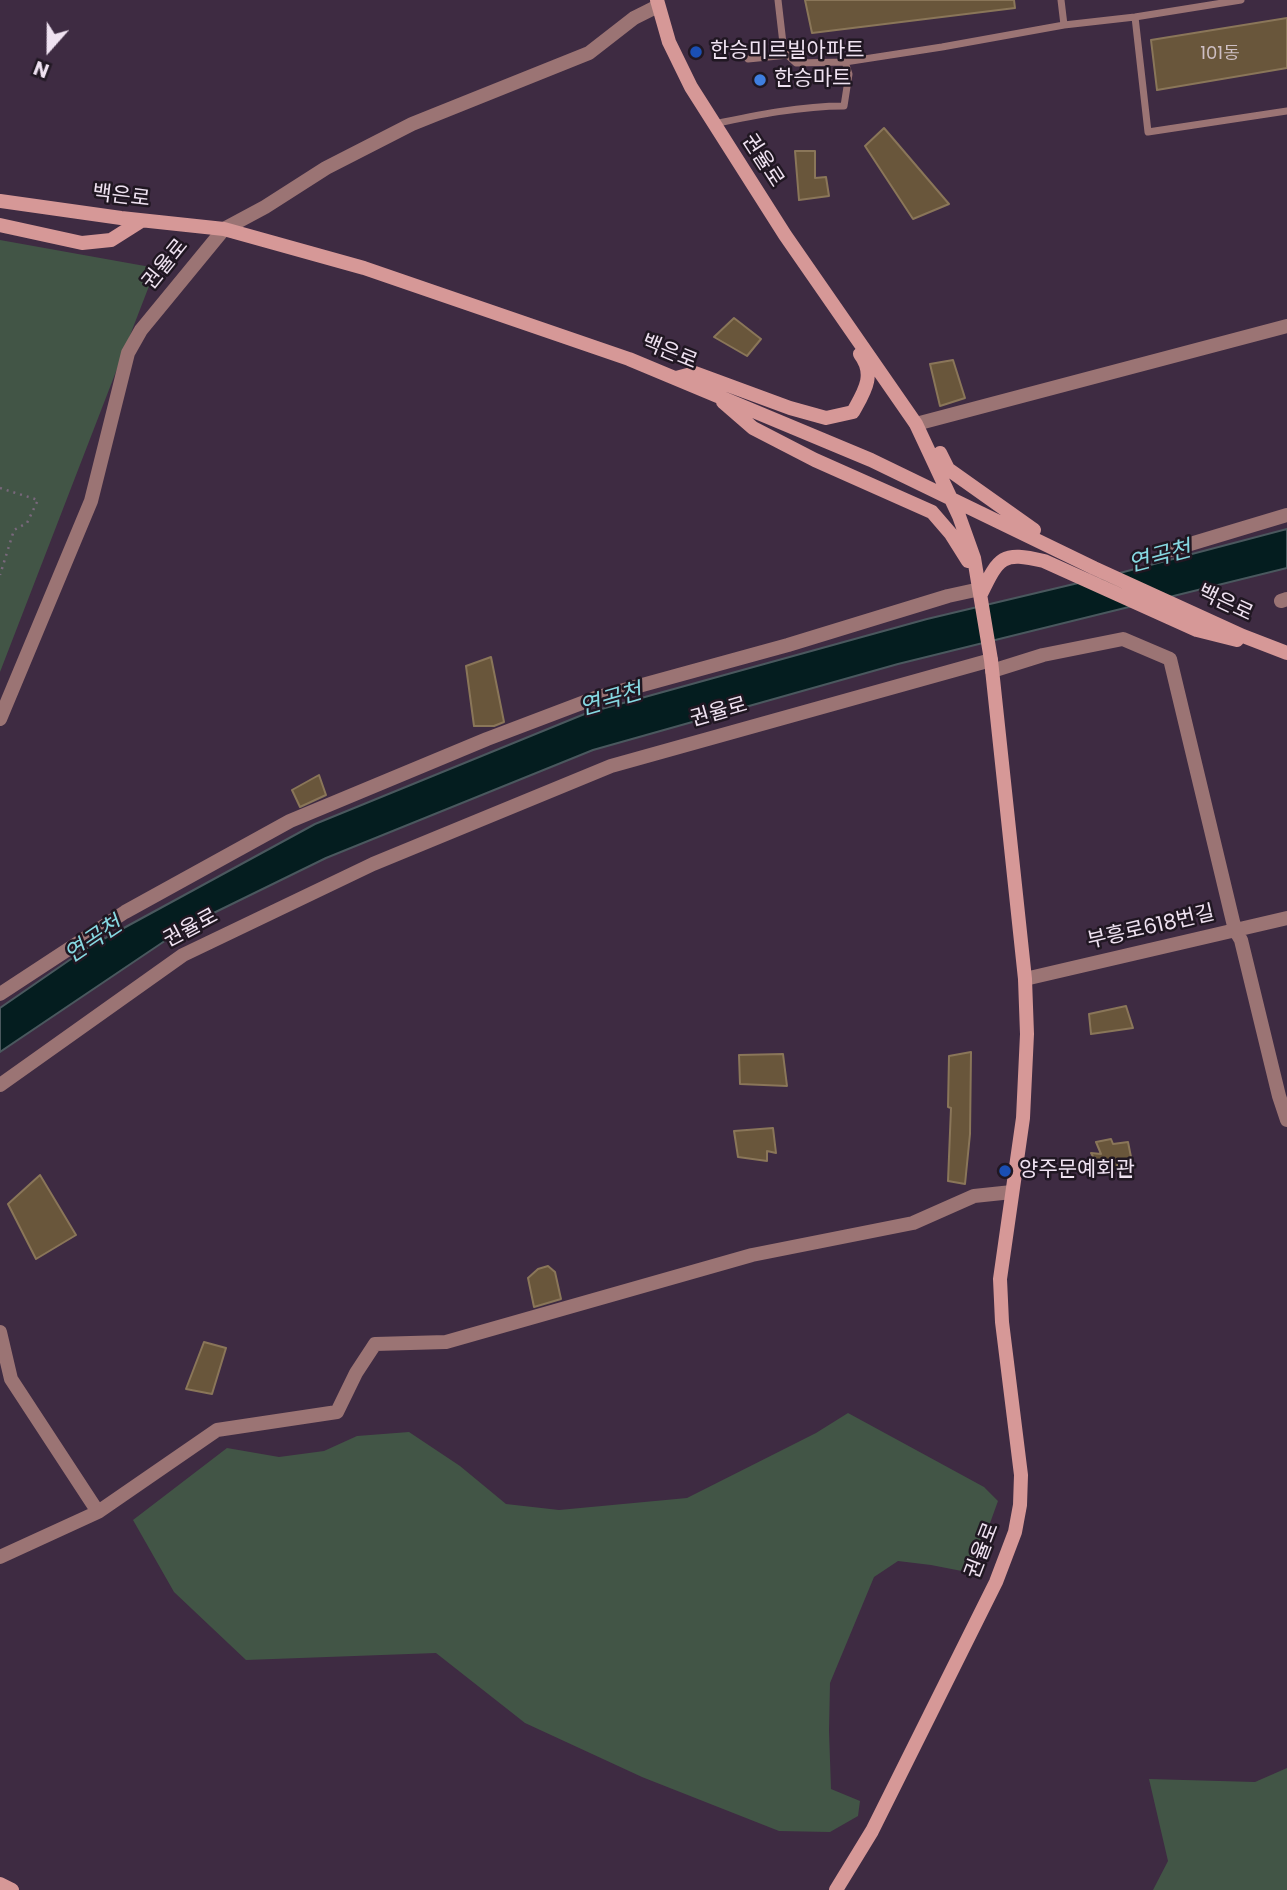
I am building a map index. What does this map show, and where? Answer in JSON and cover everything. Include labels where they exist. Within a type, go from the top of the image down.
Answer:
[{"type":"main road","name":"권율로","points":[[657,3],[669,42],[714,125],[806,267],[920,423],[951,497],[974,558],[992,665],[1025,979],[1027,1068],[1023,1118],[1000,1288],[1021,1475],[1020,1505],[1015,1532],[996,1582],[872,1831],[836,1890]]},
{"type":"main road","name":"백은로","points":[[0,201],[141,221],[224,229],[364,268],[629,359],[871,460],[951,497],[1201,623],[1285,652]]},
{"type":"main road","points":[[0,225],[82,243],[111,240],[141,221]]},
{"type":"main road","points":[[676,378],[695,373],[790,408],[826,418],[853,412],[867,387],[867,367],[844,334],[806,267]]},
{"type":"main road","points":[[714,394],[753,428],[815,460],[932,512],[951,534],[977,573]]},
{"type":"main road","points":[[920,423],[948,469],[1072,557]]},
{"type":"main road","points":[[981,594],[993,569],[1008,558],[1022,555],[1044,561],[1068,574],[1201,623]]},
{"type":"main road","points":[[0,1884],[12,1890]]},
{"type":"street","name":"권율로","points":[[0,719],[91,501],[128,354],[141,330],[224,229],[265,207],[326,168],[412,124],[589,53],[657,3]]},
{"type":"street","points":[[920,423],[1287,326]]},
{"type":"street","points":[[1167,551],[1287,515]]},
{"type":"street","points":[[0,995],[125,912],[290,821],[438,760],[595,698],[788,645],[948,596],[981,594]]},
{"type":"street","points":[[992,665],[1123,639],[1170,659],[1236,930],[1241,940],[1287,1120]]},
{"type":"street","name":"권율로","points":[[0,1085],[183,955],[373,864],[611,766],[992,665]]},
{"type":"street","name":"부흥로618번길","points":[[1025,979],[1287,918]]},
{"type":"street","points":[[0,1557],[98,1512],[218,1430],[337,1412],[356,1373],[375,1344],[446,1342],[752,1255],[913,1223],[974,1196],[1012,1192]]},
{"type":"street","points":[[0,1332],[11,1379],[98,1512]]},
{"type":"lane","points":[[778,0],[784,52],[796,62],[845,62],[1064,24],[1135,17],[1241,0]]},
{"type":"lane","points":[[1061,0],[1064,24]]},
{"type":"lane","points":[[1135,17],[1148,132],[1287,111]]},
{"type":"lane","points":[[748,59],[788,55]]},
{"type":"lane","points":[[714,125],[825,106],[844,106],[849,74],[845,62]]},
{"type":"path","points":[[0,488],[38,500],[27,523],[14,530],[0,575]]},
{"type":"shaded area","points":[[0,240],[156,268],[0,672]]},
{"type":"shaded area","points":[[1287,529],[1287,568],[898,664],[593,750],[326,858],[187,926],[0,1052],[0,1008],[87,948],[315,824],[587,713],[927,619],[1116,574]]},
{"type":"shaded area","points":[[848,1413],[984,1487],[998,1501],[972,1573],[898,1561],[874,1577],[830,1683],[831,1789],[860,1801],[858,1816],[830,1832],[779,1831],[642,1777],[525,1723],[436,1653],[246,1660],[174,1592],[133,1520],[227,1448],[279,1457],[324,1451],[357,1436],[409,1432],[460,1466],[506,1504],[559,1510],[687,1498],[816,1433]]},
{"type":"shaded area","points":[[1287,1768],[1287,1890],[1153,1890],[1168,1861],[1149,1779],[1255,1782]]},
{"type":"building","points":[[805,0],[1014,0],[1015,8],[812,33]]},
{"type":"building","points":[[1287,18],[1287,68],[1157,90],[1151,40]]},
{"type":"building","points":[[884,128],[949,204],[913,219],[865,146]]},
{"type":"building","points":[[795,151],[815,151],[815,178],[826,177],[829,196],[799,200]]},
{"type":"building","points":[[734,318],[761,339],[747,356],[714,337]]},
{"type":"building","points":[[953,360],[965,398],[940,406],[930,364]]},
{"type":"building","points":[[491,657],[504,722],[494,726],[474,726],[466,666]]},
{"type":"building","points":[[319,775],[326,795],[300,807],[292,790]]},
{"type":"building","points":[[1126,1006],[1133,1028],[1091,1034],[1089,1014]]},
{"type":"building","points":[[971,1052],[970,1134],[965,1184],[948,1181],[951,1108],[948,1107],[949,1056]]},
{"type":"building","points":[[783,1054],[787,1086],[740,1084],[739,1055]]},
{"type":"building","points":[[773,1128],[776,1153],[767,1151],[767,1161],[738,1157],[734,1131]]},
{"type":"building","points":[[1111,1139],[1113,1144],[1128,1142],[1131,1157],[1117,1165],[1118,1170],[1099,1167],[1091,1153],[1101,1154],[1096,1142]]},
{"type":"building","points":[[40,1175],[76,1235],[36,1259],[8,1204]]},
{"type":"building","points":[[548,1266],[555,1272],[561,1299],[534,1307],[528,1278],[538,1269]]},
{"type":"building","points":[[204,1342],[226,1348],[212,1394],[186,1389]]},
{"type":"place","name":"한승미르빌아파트","points":[[696,52]]},
{"type":"place","name":"한승마트","points":[[760,80]]},
{"type":"place","name":"양주문예회관","points":[[1005,1171]]},
{"type":"water label","name":"연곡천","points":[[1160,558]]},
{"type":"water label","name":"연곡천","points":[[611,701]]},
{"type":"water label","name":"연곡천","points":[[94,941]]}]
